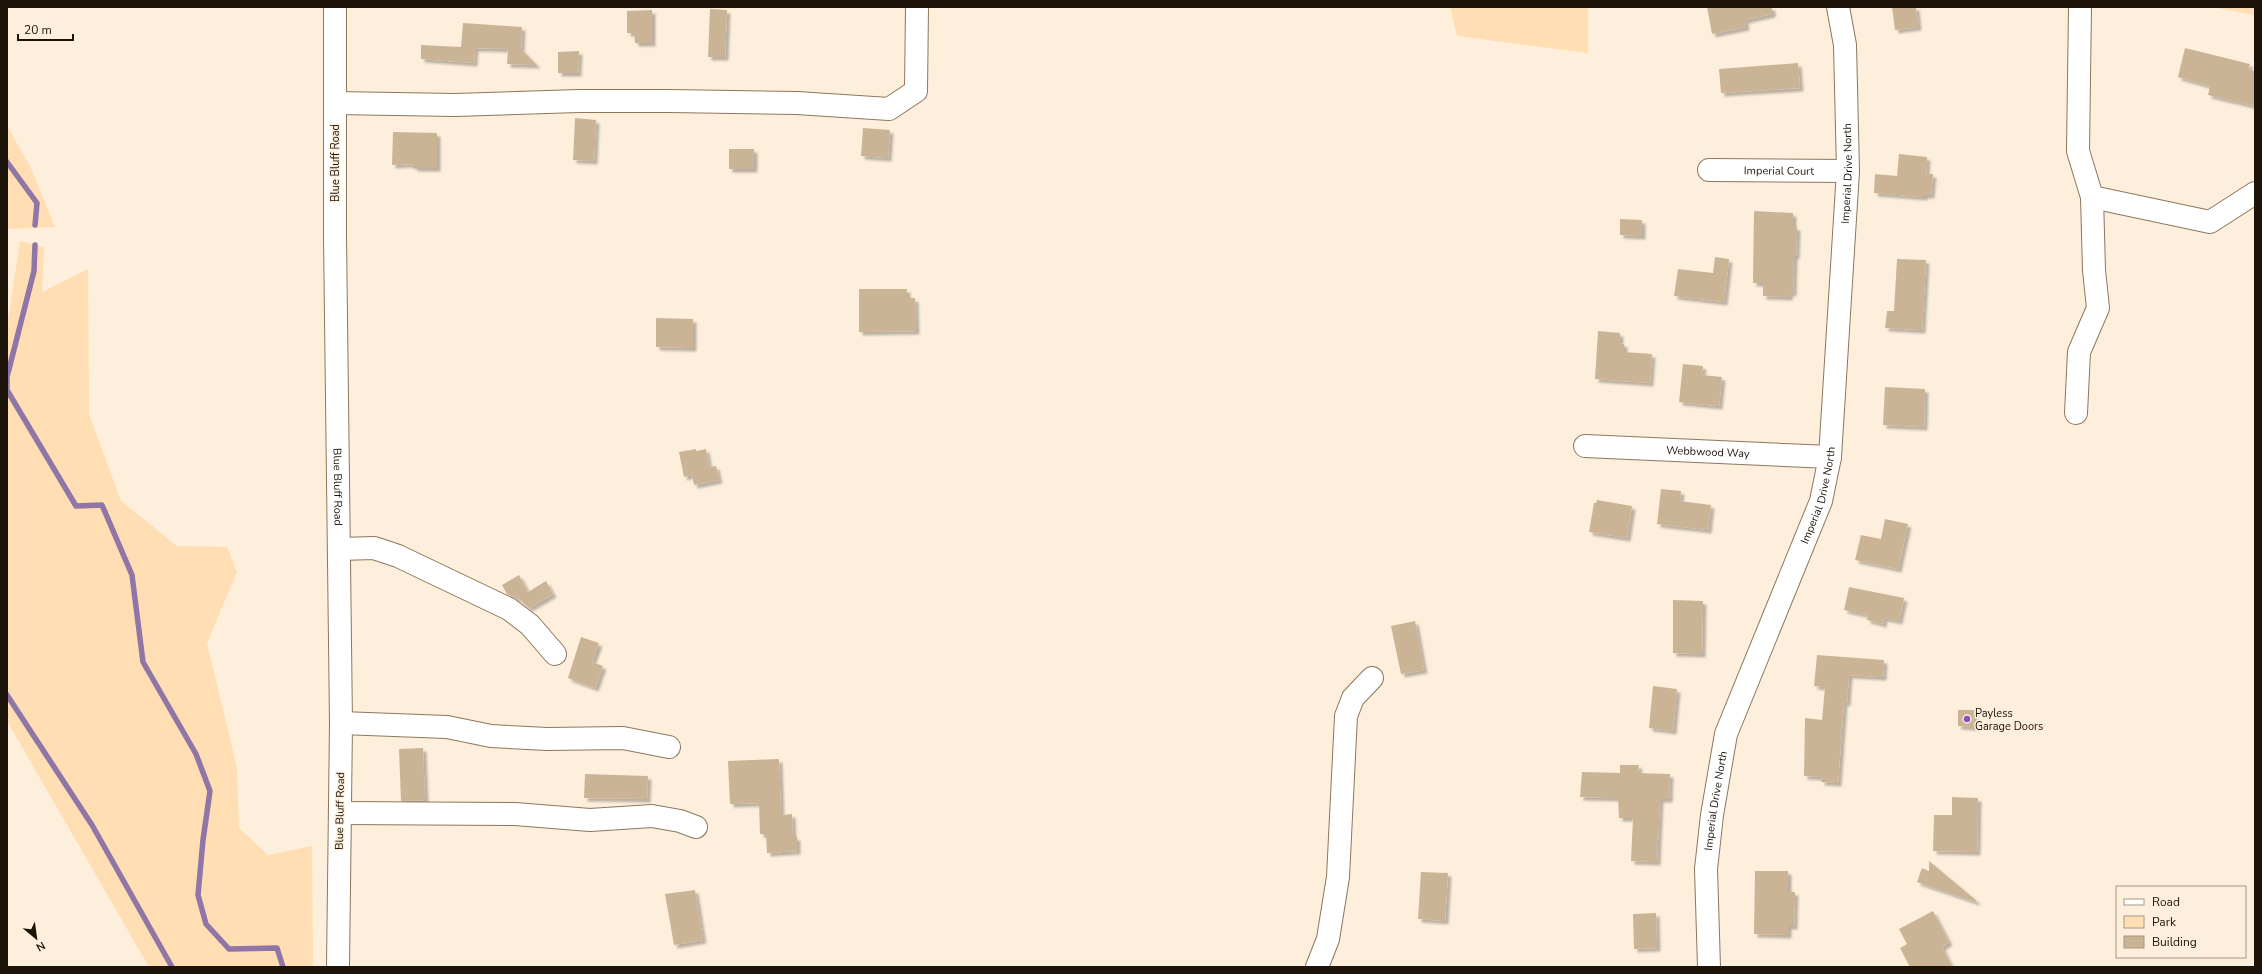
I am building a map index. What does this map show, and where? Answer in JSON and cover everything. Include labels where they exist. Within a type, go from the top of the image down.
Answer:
[{"type":"street","name":"Blue Bluff Road","points":[[335,7],[341,723],[338,967]]},
{"type":"street","points":[[336,103],[455,105],[580,100],[797,102],[889,109],[916,91],[917,7]]},
{"type":"street","name":"Imperial Drive North","points":[[1709,967],[1706,869],[1712,815],[1726,734],[1821,501],[1830,457],[1848,171],[1845,45],[1838,7]]},
{"type":"street","points":[[2076,413],[2079,352],[2098,308],[2094,270],[2092,197],[2078,151],[2080,7]]},
{"type":"street","name":"Imperial Court","points":[[1709,170],[1848,171]]},
{"type":"street","points":[[2092,197],[2210,222],[2255,193]]},
{"type":"street","name":"Webbwood Way","points":[[1585,446],[1830,457]]},
{"type":"street","points":[[339,548],[374,548],[398,556],[510,609],[530,626],[555,654]]},
{"type":"street","points":[[1317,967],[1328,939],[1338,877],[1346,716],[1353,698],[1372,678]]},
{"type":"street","points":[[341,723],[447,727],[491,736],[623,738],[669,747]]},
{"type":"street","points":[[340,813],[508,814],[590,820],[652,816],[680,821],[696,827]]},
{"type":"green space","points":[[1450,7],[1588,7],[1588,53],[1457,36]]},
{"type":"green space","points":[[2210,7],[2255,7],[2255,15]]},
{"type":"green space","points":[[7,126],[30,166],[55,227],[7,229]]},
{"type":"green space","points":[[20,241],[44,247],[42,292],[88,269],[89,414],[121,501],[177,546],[227,547],[237,572],[207,643],[237,768],[239,828],[268,855],[312,846],[313,967],[149,967],[7,721],[7,327]]},
{"type":"building","points":[[1707,7],[1772,7],[1772,14],[1745,20],[1746,27],[1712,34]]},
{"type":"building","points":[[1892,7],[1916,7],[1918,27],[1895,30]]},
{"type":"building","points":[[710,9],[727,10],[725,57],[708,57]]},
{"type":"building","points":[[652,10],[652,43],[635,43],[634,33],[627,33],[627,11]]},
{"type":"building","points":[[463,23],[522,27],[521,49],[537,65],[507,64],[508,49],[475,48],[474,63],[421,59],[421,45],[461,47]]},
{"type":"building","points":[[2185,48],[2250,64],[2248,69],[2255,71],[2255,106],[2208,95],[2210,86],[2178,77]]},
{"type":"building","points":[[579,51],[578,73],[558,73],[558,52]]},
{"type":"building","points":[[1798,63],[1800,88],[1721,93],[1719,69]]},
{"type":"building","points":[[575,118],[596,120],[594,161],[573,160]]},
{"type":"building","points":[[863,128],[890,130],[888,158],[861,156]]},
{"type":"building","points":[[393,132],[437,133],[437,168],[414,168],[414,166],[407,164],[392,165]]},
{"type":"building","points":[[729,149],[754,149],[754,169],[729,169]]},
{"type":"building","points":[[1899,154],[1927,157],[1926,174],[1933,174],[1931,195],[1924,195],[1924,197],[1874,193],[1875,174],[1897,176]]},
{"type":"building","points":[[1754,211],[1793,213],[1793,227],[1797,227],[1796,256],[1794,256],[1793,293],[1790,292],[1789,297],[1763,296],[1763,283],[1753,283]]},
{"type":"building","points":[[1620,219],[1642,220],[1642,236],[1620,235]]},
{"type":"building","points":[[1715,257],[1729,259],[1724,302],[1674,296],[1678,269],[1713,273]]},
{"type":"building","points":[[1897,259],[1926,260],[1922,330],[1885,328],[1887,311],[1894,311]]},
{"type":"building","points":[[859,289],[907,289],[907,298],[915,298],[916,331],[859,332]]},
{"type":"building","points":[[656,318],[693,319],[693,348],[656,347]]},
{"type":"building","points":[[1598,331],[1620,333],[1620,343],[1624,344],[1624,352],[1652,354],[1650,383],[1595,379]]},
{"type":"building","points":[[1683,364],[1703,366],[1702,375],[1722,377],[1719,406],[1679,402]]},
{"type":"building","points":[[1885,387],[1925,389],[1924,427],[1883,425]]},
{"type":"building","points":[[696,449],[696,451],[706,449],[709,467],[716,466],[719,480],[694,485],[692,475],[684,477],[679,452]]},
{"type":"building","points":[[1661,489],[1681,491],[1680,501],[1711,505],[1708,530],[1657,524]]},
{"type":"building","points":[[1597,500],[1632,506],[1627,538],[1589,532],[1594,503],[1596,503]]},
{"type":"building","points":[[1885,519],[1908,524],[1898,569],[1855,560],[1861,535],[1881,539]]},
{"type":"building","points":[[519,575],[528,592],[546,581],[553,594],[529,608],[519,599],[507,594],[502,585]]},
{"type":"building","points":[[1849,587],[1904,598],[1899,621],[1884,618],[1883,624],[1867,620],[1868,615],[1844,610]]},
{"type":"building","points":[[1673,600],[1703,601],[1702,654],[1673,653]]},
{"type":"building","points":[[1415,621],[1424,670],[1401,674],[1391,626]]},
{"type":"building","points":[[581,637],[599,643],[592,662],[603,666],[595,688],[568,678]]},
{"type":"building","points":[[1817,655],[1884,660],[1883,677],[1849,675],[1847,703],[1844,702],[1838,783],[1821,782],[1822,777],[1804,776],[1805,718],[1822,720],[1825,687],[1814,686]]},
{"type":"building","points":[[1653,686],[1677,689],[1673,731],[1649,728]]},
{"type":"building","points":[[1958,710],[1974,710],[1973,727],[1958,726]]},
{"type":"building","points":[[423,748],[425,800],[401,801],[399,749]]},
{"type":"building","points":[[779,759],[781,815],[792,814],[793,837],[797,837],[797,851],[767,853],[766,834],[760,834],[759,803],[730,804],[728,761]]},
{"type":"building","points":[[1620,765],[1639,765],[1638,773],[1670,774],[1669,799],[1660,799],[1657,862],[1631,861],[1633,818],[1619,818],[1618,798],[1580,797],[1582,772],[1620,773]]},
{"type":"building","points":[[585,774],[648,776],[647,799],[584,798]]},
{"type":"building","points":[[1952,797],[1978,798],[1977,852],[1933,851],[1934,815],[1952,815]]},
{"type":"building","points":[[1929,861],[1977,901],[1976,902],[1917,882],[1922,868],[1929,871]]},
{"type":"building","points":[[1755,871],[1788,871],[1788,892],[1795,892],[1794,926],[1788,926],[1788,935],[1754,934]]},
{"type":"building","points":[[1421,872],[1448,873],[1445,921],[1418,919]]},
{"type":"building","points":[[695,890],[703,940],[674,945],[665,894]]},
{"type":"building","points":[[1933,911],[1949,942],[1942,947],[1952,967],[1910,967],[1900,948],[1907,944],[1899,929]]},
{"type":"building","points":[[1656,913],[1657,948],[1634,949],[1633,914]]},
{"type":"waterway","points":[[7,162],[37,203],[35,225]]},
{"type":"waterway","points":[[7,377],[34,271],[35,245]]},
{"type":"waterway","points":[[7,377],[7,390],[76,506],[102,505],[132,575],[143,662],[196,754],[210,791],[203,840],[198,895],[206,924],[229,949],[277,948],[283,967]]},
{"type":"waterway","points":[[7,695],[92,825],[172,967]]},
{"type":"place","name":"Payless Garage Doors","points":[[1967,719]]}]
